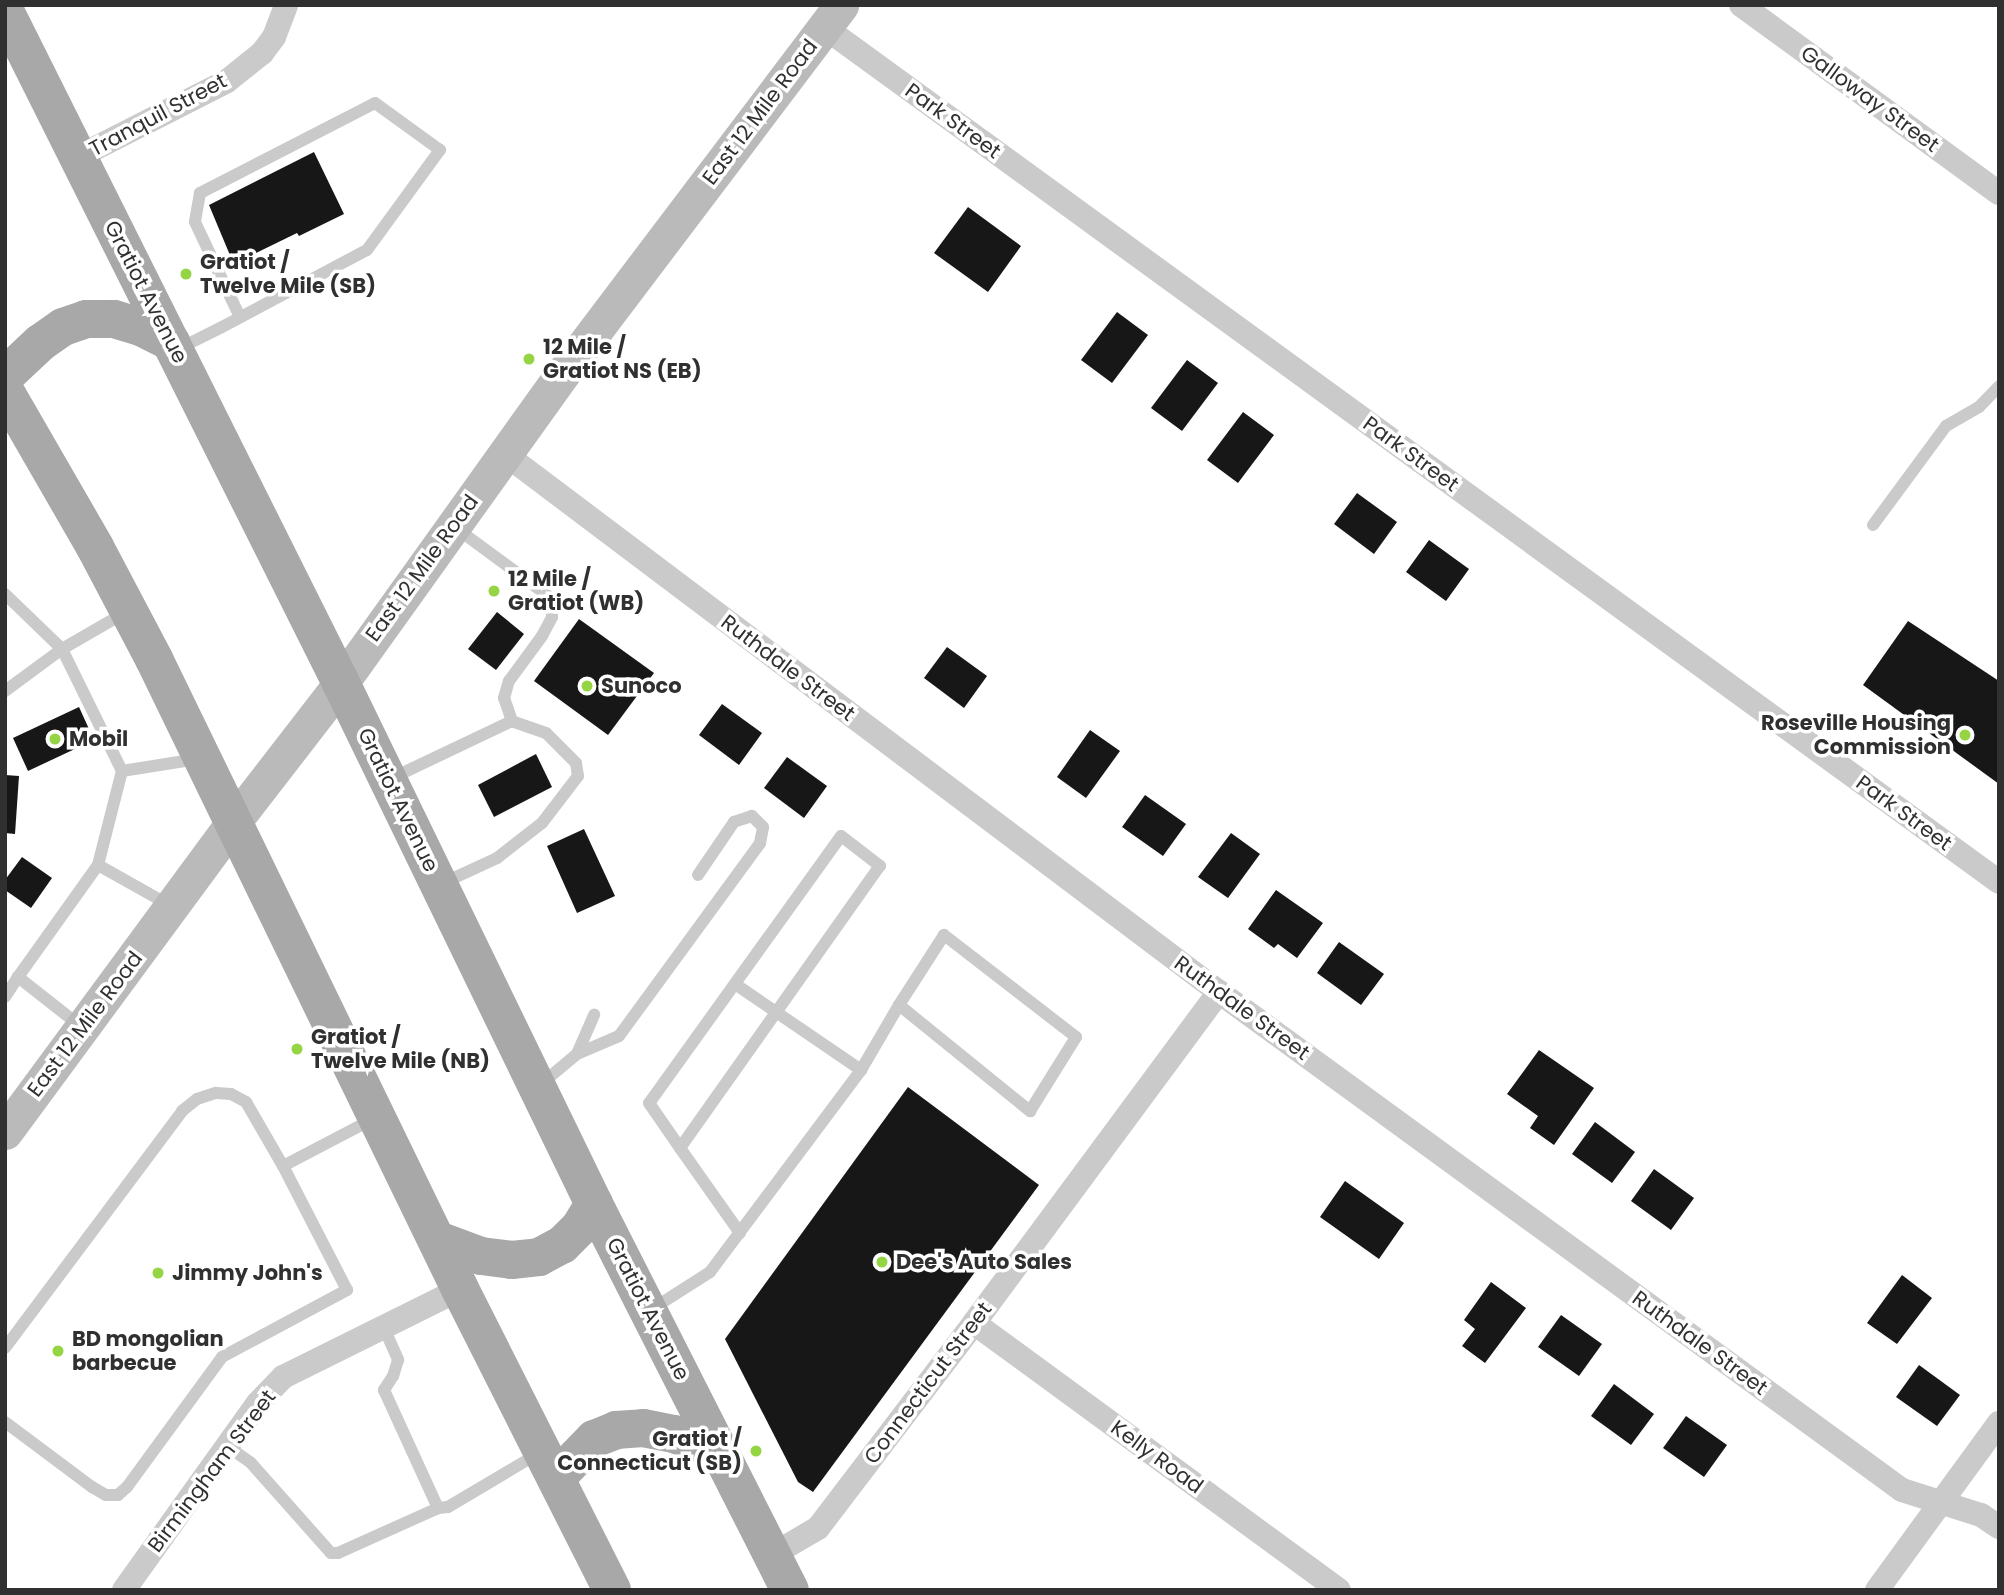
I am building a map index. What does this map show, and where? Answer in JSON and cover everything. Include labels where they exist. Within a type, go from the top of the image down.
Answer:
[{"type":"main road","name":"East 12 Mile Road","points":[[5,1132],[232,824],[341,683],[505,454],[832,16]]},
{"type":"main road","name":"Gratiot Avenue","points":[[8,27],[78,157],[173,346],[440,884],[594,1204],[790,1590]]},
{"type":"main road","points":[[5,376],[40,343],[63,327],[86,319],[114,319],[141,327],[173,346]]},
{"type":"main road","points":[[10,410],[128,611],[460,1289],[551,1463],[612,1590]]},
{"type":"main road","points":[[438,1240],[481,1256],[512,1260],[539,1257],[562,1245],[580,1227],[594,1204]]},
{"type":"main road","points":[[551,1463],[616,1430],[643,1428],[674,1434],[720,1453]]},
{"type":"street","name":"Tranquil Street","points":[[78,157],[227,81],[262,53],[274,37],[286,5]]},
{"type":"street","name":"Galloway Street","points":[[1741,5],[1999,193]]},
{"type":"street","name":"Park Street","points":[[832,16],[1999,882]]},
{"type":"street","name":"Ruthdale Street","points":[[505,454],[1219,992],[1902,1490],[1981,1515],[1999,1527]]},
{"type":"street","name":"Connecticut Street","points":[[772,1555],[818,1528],[974,1323],[1219,992]]},
{"type":"street","name":"Birmingham Street","points":[[124,1590],[258,1403],[283,1377],[460,1289]]},
{"type":"street","name":"Kelly Road","points":[[974,1323],[1339,1590]]},
{"type":"street","points":[[1877,1590],[1999,1423]]},
{"type":"lane","points":[[173,346],[240,317],[367,250],[440,150],[375,103],[200,193],[195,222],[240,317]]},
{"type":"lane","points":[[1873,525],[1946,426],[1979,407],[1999,386]]},
{"type":"lane","points":[[453,526],[551,597],[552,617],[542,636],[509,681],[503,698],[512,721]]},
{"type":"lane","points":[[5,594],[62,649],[122,771],[98,865],[5,997]]},
{"type":"lane","points":[[5,691],[62,649],[128,611]]},
{"type":"lane","points":[[388,780],[512,721],[546,733],[576,763],[578,776],[533,830],[497,858],[440,884]]},
{"type":"lane","points":[[122,771],[201,758]]},
{"type":"lane","points":[[538,1086],[577,1054],[619,1036],[754,853],[760,843],[763,827],[752,816],[734,822],[698,875]]},
{"type":"lane","points":[[680,1148],[880,866],[841,836],[649,1103],[680,1148],[740,1233]]},
{"type":"lane","points":[[98,865],[171,906]]},
{"type":"lane","points":[[648,1311],[710,1272],[861,1070],[899,1005],[944,936],[1076,1037],[1030,1111],[899,1005]]},
{"type":"lane","points":[[18,977],[81,1026]]},
{"type":"lane","points":[[735,984],[861,1070]]},
{"type":"lane","points":[[577,1054],[594,1015]]},
{"type":"lane","points":[[5,1348],[182,1111],[197,1099],[216,1093],[231,1094],[246,1102],[283,1166],[346,1290],[222,1357],[127,1487],[117,1495],[106,1495],[92,1487],[5,1422]]},
{"type":"lane","points":[[283,1166],[377,1117]]},
{"type":"lane","points":[[384,1328],[398,1360],[393,1376],[384,1390],[439,1508]]},
{"type":"lane","points":[[227,1446],[251,1463],[331,1553],[338,1553],[439,1508],[448,1507],[551,1463]]},
{"type":"building","points":[[314,152],[344,214],[299,236],[297,233],[250,256],[249,252],[232,260],[209,205]]},
{"type":"building","points":[[968,207],[1021,246],[988,292],[934,253]]},
{"type":"building","points":[[1117,312],[1148,335],[1112,383],[1081,360]]},
{"type":"building","points":[[1187,360],[1218,383],[1182,431],[1151,408]]},
{"type":"building","points":[[1243,412],[1274,435],[1238,483],[1207,460]]},
{"type":"building","points":[[1357,493],[1397,522],[1374,554],[1334,524]]},
{"type":"building","points":[[1429,540],[1469,569],[1446,601],[1406,572]]},
{"type":"building","points":[[497,612],[524,634],[496,670],[468,649]]},
{"type":"building","points":[[579,619],[654,673],[608,735],[534,681]]},
{"type":"building","name":"Roseville Housing Commission","points":[[1908,621],[1999,681],[1999,784],[1863,685]]},
{"type":"building","points":[[947,647],[987,676],[964,708],[924,678]]},
{"type":"building","points":[[722,704],[762,733],[739,765],[699,735]]},
{"type":"building","points":[[79,707],[94,740],[28,771],[13,738]]},
{"type":"building","points":[[1090,730],[1120,751],[1086,798],[1057,777]]},
{"type":"building","points":[[536,754],[552,787],[494,817],[478,785]]},
{"type":"building","points":[[787,757],[827,786],[804,818],[764,788]]},
{"type":"building","points":[[5,775],[19,776],[15,834],[5,833]]},
{"type":"building","points":[[1145,795],[1186,824],[1163,856],[1122,827]]},
{"type":"building","points":[[584,829],[615,896],[577,913],[547,846]]},
{"type":"building","points":[[1231,833],[1260,854],[1228,898],[1198,877]]},
{"type":"building","points":[[22,857],[52,878],[31,908],[5,890],[5,880]]},
{"type":"building","points":[[1276,890],[1323,923],[1297,958],[1278,944],[1274,948],[1248,929]]},
{"type":"building","points":[[1339,942],[1384,974],[1361,1005],[1317,973]]},
{"type":"building","points":[[1539,1050],[1594,1088],[1554,1145],[1530,1128],[1538,1116],[1507,1094]]},
{"type":"building","name":"Dee's Auto Sales","points":[[908,1087],[1039,1185],[813,1492],[798,1482],[725,1339]]},
{"type":"building","points":[[1595,1122],[1635,1152],[1612,1183],[1572,1154]]},
{"type":"building","points":[[1654,1169],[1694,1198],[1671,1230],[1631,1201]]},
{"type":"building","points":[[1345,1181],[1404,1223],[1379,1259],[1320,1217]]},
{"type":"building","points":[[1902,1275],[1932,1298],[1897,1344],[1867,1323]]},
{"type":"building","points":[[1491,1282],[1526,1308],[1485,1363],[1462,1346],[1475,1329],[1464,1320]]},
{"type":"building","points":[[1561,1315],[1602,1344],[1579,1376],[1538,1347]]},
{"type":"building","points":[[1919,1365],[1960,1395],[1937,1426],[1896,1397]]},
{"type":"building","points":[[1614,1384],[1654,1414],[1631,1445],[1591,1416]]},
{"type":"building","points":[[1686,1416],[1727,1445],[1704,1477],[1663,1448]]},
{"type":"place","name":"Gratiot / Twelve Mile (SB)","points":[[186,274]]},
{"type":"place","name":"12 Mile / Gratiot NS (EB)","points":[[529,359]]},
{"type":"place","name":"12 Mile / Gratiot (WB)","points":[[494,591]]},
{"type":"place","name":"Sunoco","points":[[587,686]]},
{"type":"place","name":"Roseville Housing Commission","points":[[1965,735]]},
{"type":"place","name":"Mobil","points":[[55,739]]},
{"type":"place","name":"Gratiot / Twelve Mile (NB)","points":[[297,1049]]},
{"type":"place","name":"Dee's Auto Sales","points":[[882,1262]]},
{"type":"place","name":"Jimmy John's","points":[[158,1273]]},
{"type":"place","name":"BD mongolian barbecue","points":[[58,1351]]},
{"type":"place","name":"Gratiot / Connecticut (SB)","points":[[756,1451]]}]
